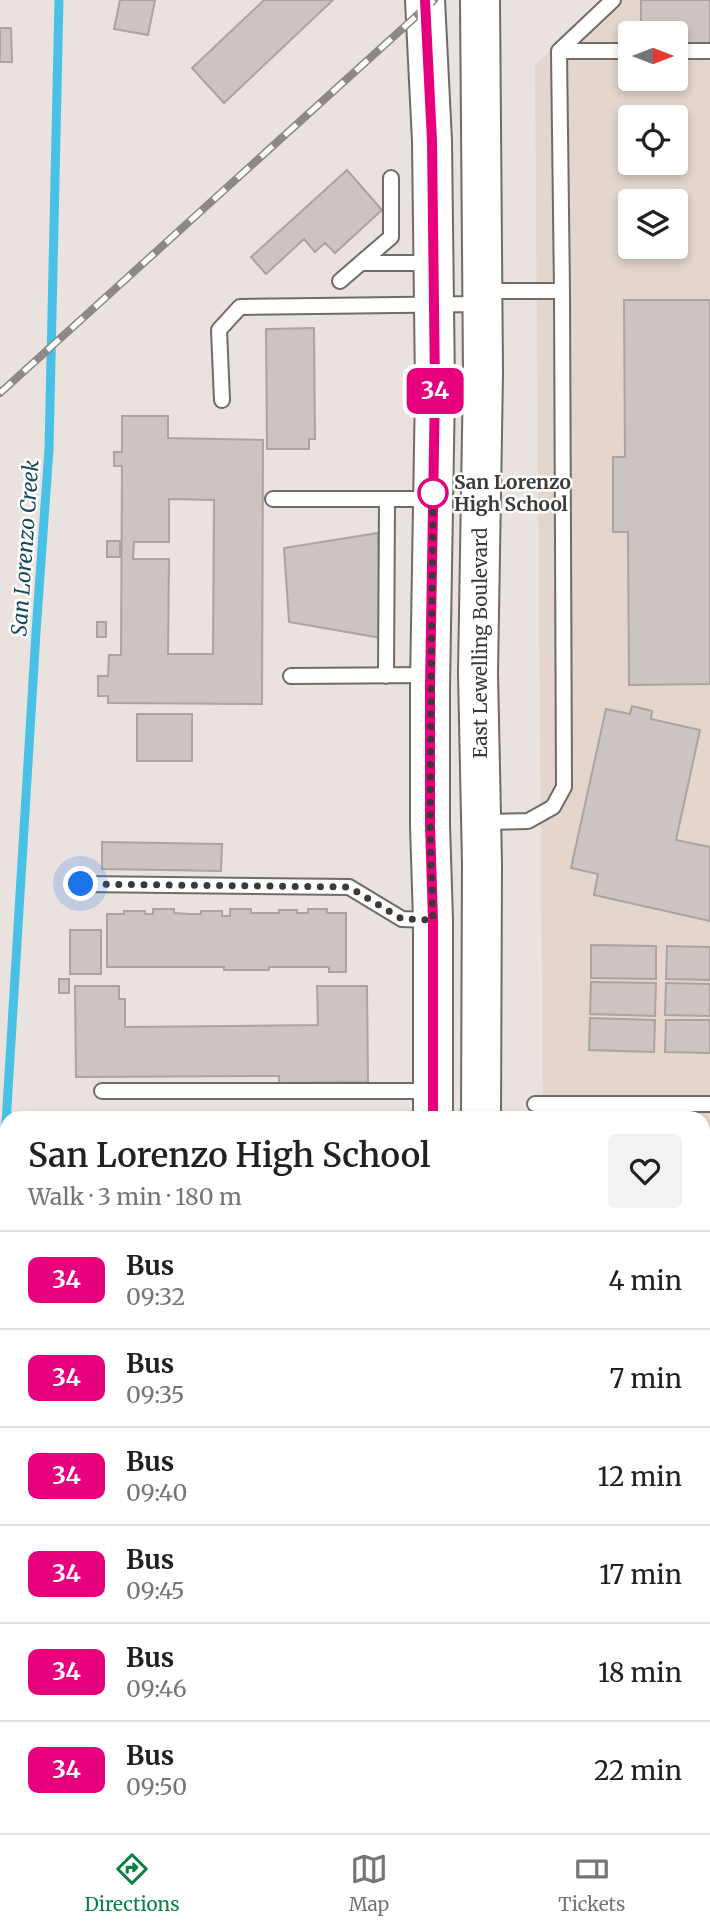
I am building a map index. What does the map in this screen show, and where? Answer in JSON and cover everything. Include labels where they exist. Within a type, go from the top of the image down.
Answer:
[{"type":"main road","points":[[425,0],[432,141],[433,263],[430,676],[433,1105]]},
{"type":"main road","name":"East Lewelling Boulevard","points":[[480,0],[483,373],[478,673],[482,864],[481,1111]]},
{"type":"main road","points":[[430,825],[480,822]]},
{"type":"lane","points":[[480,822],[528,821],[553,807],[564,787],[559,51],[613,0]]},
{"type":"lane","points":[[559,51],[618,51]]},
{"type":"lane","points":[[688,51],[710,51]]},
{"type":"lane","points":[[340,281],[391,237],[391,178]]},
{"type":"lane","points":[[360,263],[433,263]]},
{"type":"lane","points":[[222,400],[219,330],[240,307],[433,306],[481,298],[562,291]]},
{"type":"lane","points":[[273,499],[433,499]]},
{"type":"lane","points":[[386,676],[387,499]]},
{"type":"lane","points":[[291,676],[430,676]]},
{"type":"lane","points":[[81,884],[349,887],[402,919],[433,920]]},
{"type":"lane","points":[[102,1091],[433,1105]]},
{"type":"lane","points":[[535,1104],[710,1104]]},
{"type":"shaded area","name":"San Lorenzo High School","points":[[605,0],[710,0],[710,1111],[543,1111],[535,65]]},
{"type":"building","points":[[120,0],[155,0],[148,35],[114,29]]},
{"type":"building","points":[[264,0],[333,0],[224,103],[192,68]]},
{"type":"building","points":[[641,0],[710,0],[710,46],[688,46],[688,21],[641,21]]},
{"type":"building","points":[[0,28],[11,28],[12,62],[0,62]]},
{"type":"building","points":[[347,170],[382,210],[335,253],[325,243],[315,252],[304,239],[266,274],[251,257]]},
{"type":"building","points":[[624,300],[710,300],[710,684],[629,685],[628,532],[613,532],[613,457],[625,457]]},
{"type":"building","points":[[314,328],[315,439],[309,439],[309,449],[267,449],[266,329]]},
{"type":"building","points":[[122,416],[168,416],[168,438],[263,440],[262,704],[108,703],[108,696],[98,696],[98,676],[108,676],[109,655],[121,655],[122,466],[114,466],[114,452],[122,452]],"holes":[[[169,499],[214,500],[213,654],[168,654],[169,559],[133,559],[134,542],[169,542]]]},
{"type":"building","points":[[378,533],[381,638],[289,622],[284,548]]},
{"type":"building","points":[[107,541],[120,541],[120,557],[107,557]]},
{"type":"building","points":[[97,622],[106,622],[106,637],[97,637]]},
{"type":"building","points":[[632,706],[652,711],[651,719],[700,730],[676,840],[710,847],[710,921],[594,895],[598,874],[571,868],[606,709],[630,714]]},
{"type":"building","points":[[137,714],[192,714],[192,761],[137,761]]},
{"type":"building","points":[[102,842],[222,844],[221,871],[102,869]]},
{"type":"building","points":[[153,909],[174,909],[174,913],[190,914],[222,911],[222,916],[230,916],[230,909],[251,909],[251,913],[297,910],[297,913],[308,913],[308,909],[327,909],[327,913],[346,913],[346,972],[329,972],[329,967],[224,970],[224,967],[107,967],[107,914],[145,911],[145,914],[153,914]]},
{"type":"building","points":[[70,930],[101,930],[101,974],[70,974]]},
{"type":"building","points":[[591,945],[656,946],[656,979],[591,978]]},
{"type":"building","points":[[667,946],[710,947],[710,980],[666,979]]},
{"type":"building","points":[[59,979],[69,979],[69,993],[59,993]]},
{"type":"building","points":[[591,982],[656,983],[655,1016],[590,1014]]},
{"type":"building","points":[[666,983],[710,984],[710,1016],[665,1015]]},
{"type":"building","points":[[75,986],[119,986],[119,999],[125,999],[125,1027],[318,1025],[317,986],[367,986],[368,1082],[279,1083],[279,1076],[76,1077]]},
{"type":"building","points":[[590,1018],[655,1020],[654,1052],[589,1050]]},
{"type":"building","points":[[666,1020],[710,1020],[710,1053],[665,1052]]},
{"type":"waterway","name":"San Lorenzo Creek","points":[[7,1111],[49,449],[59,0]]},
{"type":"railway","points":[[0,393],[434,0]]},
{"type":"bus line","name":"34","points":[[425,0],[432,141],[435,388],[430,687],[433,1111]]},
{"type":"place","name":"San Lorenzo High School","points":[[433,493]]},
{"type":"route","points":[[81,884],[349,887],[402,919],[433,920],[430,825],[433,493]]}]
